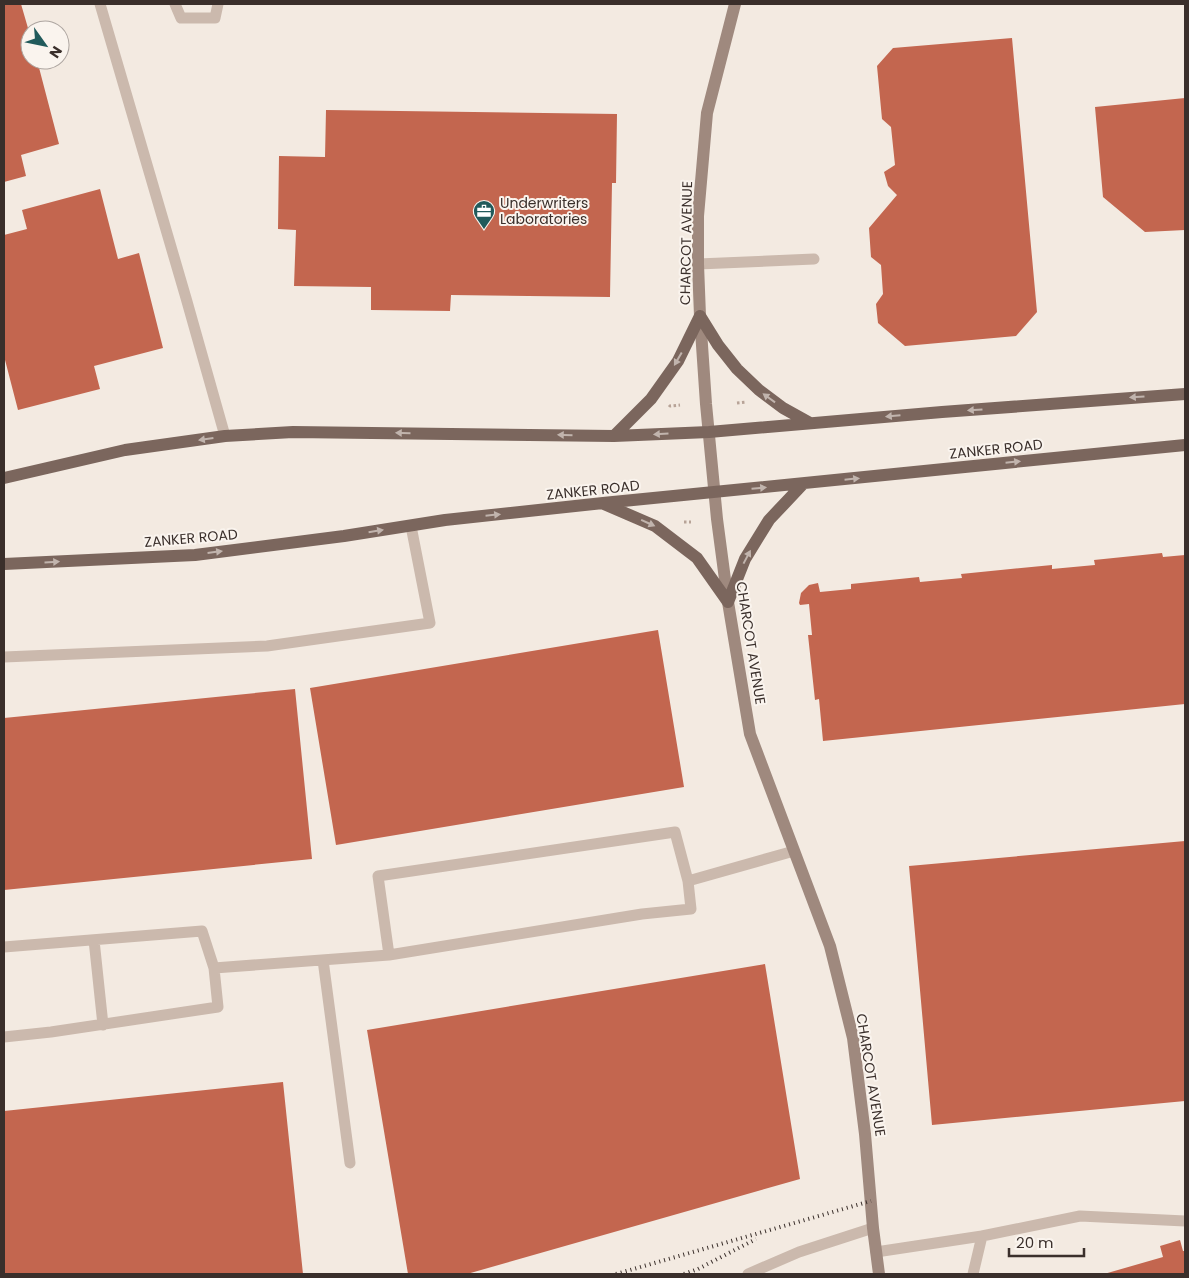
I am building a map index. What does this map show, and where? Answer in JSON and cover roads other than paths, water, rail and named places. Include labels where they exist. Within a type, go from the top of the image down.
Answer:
[{"type":"main road","name":"CHARCOT AVENUE","points":[[735,4],[707,113],[698,216],[700,316],[714,492],[728,602],[750,734],[830,946],[853,1038],[879,1274]]},
{"type":"main road","points":[[614,436],[651,399],[678,361],[700,316]]},
{"type":"main road","points":[[700,316],[718,345],[737,369],[759,390],[783,408],[810,423]]},
{"type":"main road","points":[[4,478],[125,450],[224,436],[293,432],[614,436],[709,432],[1185,394]]},
{"type":"main road","name":"ZANKER ROAD","points":[[4,564],[195,555],[344,536],[445,520],[1185,445]]},
{"type":"main road","points":[[728,602],[749,552],[770,520],[803,484]]},
{"type":"main road","points":[[603,503],[655,526],[697,558],[728,602]]},
{"type":"lane","points":[[100,4],[186,298],[224,436]]},
{"type":"lane","points":[[175,4],[181,18],[215,18],[218,4]]},
{"type":"lane","points":[[698,264],[814,259]]},
{"type":"lane","points":[[4,657],[266,646],[430,623],[411,526]]},
{"type":"lane","points":[[214,968],[389,955],[642,914],[691,909],[688,881],[675,832],[378,876],[389,955]]},
{"type":"lane","points":[[688,881],[794,851]]},
{"type":"lane","points":[[4,947],[202,932],[214,968],[218,1007],[103,1025],[4,1037]]},
{"type":"lane","points":[[94,940],[103,1025]]},
{"type":"lane","points":[[323,960],[350,1164]]},
{"type":"lane","points":[[876,1252],[982,1236],[1080,1216],[1185,1221]]},
{"type":"lane","points":[[748,1274],[799,1252],[873,1228]]},
{"type":"lane","points":[[973,1274],[982,1236]]},
{"type":"railway","points":[[616,1274],[871,1201]]},
{"type":"railway","points":[[684,1274],[698,1269],[756,1239]]},
{"type":"place","name":"Underwriters Laboratories","points":[[484,230]]}]
